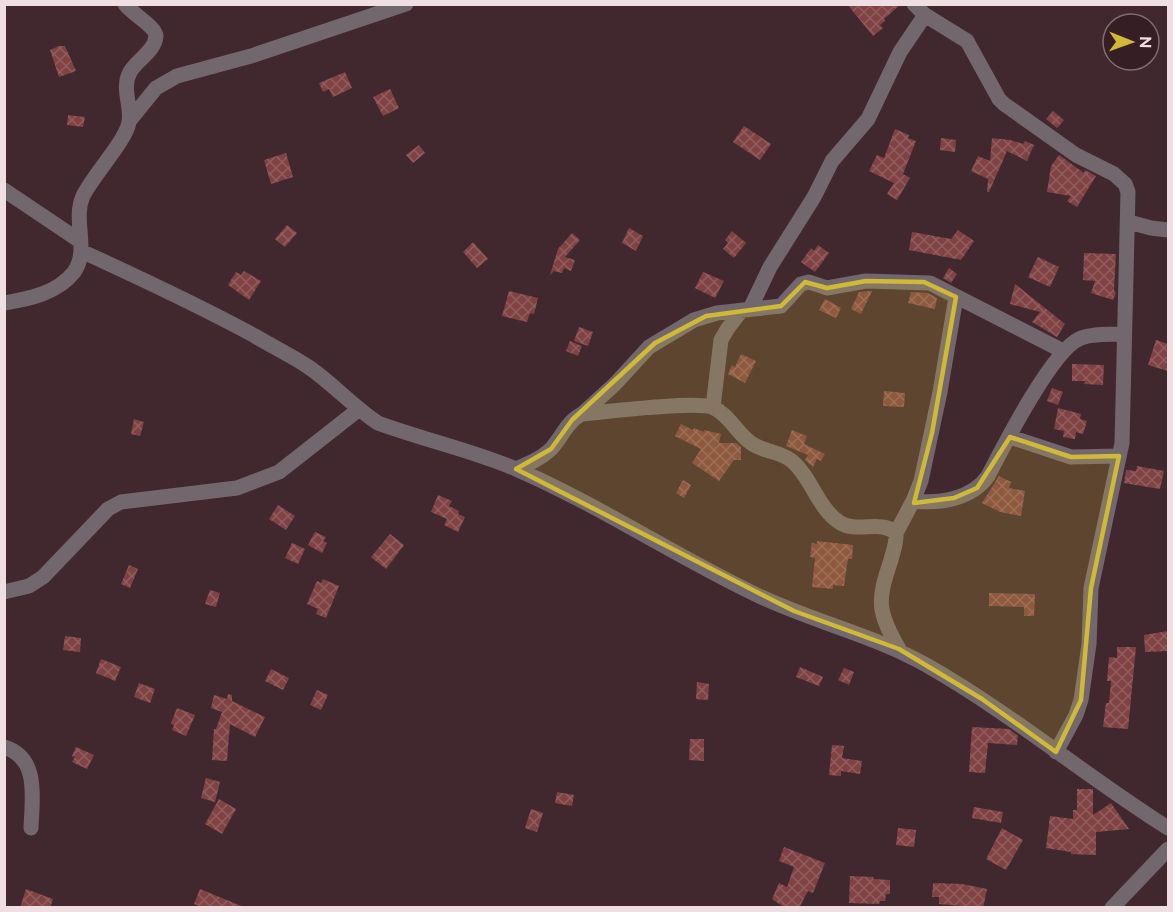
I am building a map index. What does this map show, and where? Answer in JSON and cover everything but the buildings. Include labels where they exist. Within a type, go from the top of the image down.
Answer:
[{"type":"street","points":[[125,4],[156,33],[154,44],[127,79],[130,120]]},
{"type":"street","points":[[4,303],[34,297],[69,278],[78,265],[81,246],[79,214],[82,197],[125,132],[130,120],[156,88],[177,76],[251,56],[406,4]]},
{"type":"street","points":[[914,4],[925,15],[967,41],[1004,104],[1076,155],[1114,174],[1125,184],[1128,192],[1123,434],[1091,588],[1089,644],[1081,700],[1076,715],[1056,752]]},
{"type":"street","points":[[713,407],[721,340],[728,328],[746,309],[814,197],[837,154],[868,119],[900,52],[925,15]]},
{"type":"street","points":[[4,190],[81,246],[282,351],[311,369],[358,410],[378,423],[516,469],[561,490],[759,596],[898,649],[982,699],[1168,828]]},
{"type":"street","points":[[1129,222],[1168,230]]},
{"type":"street","points":[[516,469],[543,456],[551,449],[572,420],[582,414],[615,384],[655,342],[706,316],[781,306],[805,282],[827,288],[866,281],[924,282],[1063,351]]},
{"type":"street","points":[[898,649],[884,622],[880,605],[881,590],[895,546],[896,532],[913,501],[928,454],[956,297]]},
{"type":"street","points":[[913,501],[954,498],[977,488],[988,476],[1048,370],[1063,351],[1081,338],[1124,334]]},
{"type":"street","points":[[582,414],[688,405],[713,407],[752,444],[792,461],[824,507],[840,523],[859,529],[885,527],[896,532]]},
{"type":"street","points":[[4,592],[28,586],[43,577],[108,509],[121,502],[237,488],[265,478],[279,472],[358,410]]},
{"type":"street","points":[[1010,437],[1071,457],[1119,456]]},
{"type":"street","points":[[4,747],[26,760],[32,790],[31,828]]},
{"type":"street","points":[[1112,908],[1168,849]]},
{"type":"highlighted area","points":[[866,281],[924,282],[956,297],[932,433],[914,503],[954,498],[977,488],[1010,437],[1071,457],[1119,456],[1091,588],[1081,700],[1056,752],[982,699],[899,649],[794,611],[516,469],[551,449],[572,420],[655,343],[706,316],[781,306],[805,282],[827,288]]}]
